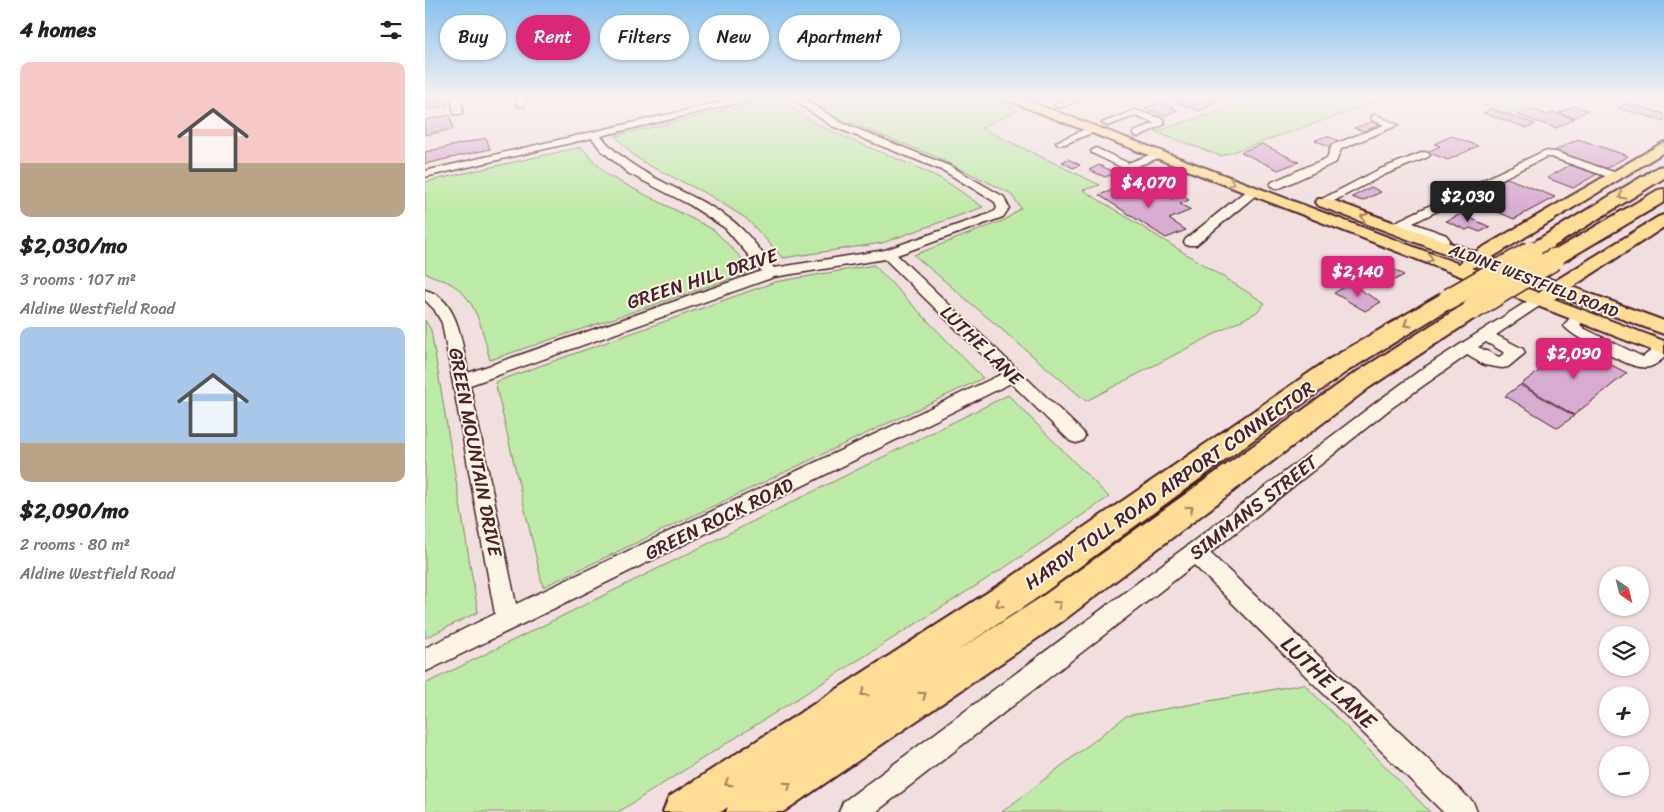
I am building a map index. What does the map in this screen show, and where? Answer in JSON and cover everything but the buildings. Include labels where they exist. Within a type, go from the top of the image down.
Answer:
[{"type":"highway","name":"HARDY TOLL ROAD AIRPORT CONNECTOR","points":[[683,812],[1030,584],[1337,366],[1469,315],[1531,252],[1664,171]]},
{"type":"highway","name":"HARDY TOLL ROAD AIRPORT CONNECTOR","points":[[747,812],[1051,609],[1361,381],[1469,315],[1554,259],[1664,194]]},
{"type":"main road","name":"ALDINE WESTFIELD ROAD","points":[[1103,135],[1664,348]]},
{"type":"main road","name":"ALDINE WESTFIELD ROAD","points":[[1140,135],[1322,202],[1399,226],[1439,244],[1664,328]]},
{"type":"main road","points":[[1459,270],[1610,174],[1664,146]]},
{"type":"main road","name":"SIMMANS STREET","points":[[1539,300],[1664,220]]},
{"type":"street","points":[[425,174],[595,135],[605,148],[632,171],[694,202],[730,225],[771,273]]},
{"type":"street","name":"GREEN HILL DRIVE","points":[[463,381],[771,273],[888,254],[999,214],[1003,208],[1000,200],[948,169],[864,135]]},
{"type":"street","points":[[1061,142],[1078,135]]},
{"type":"street","points":[[1275,185],[1332,160],[1336,147],[1367,135]]},
{"type":"street","points":[[1096,151],[1127,167],[1157,156]]},
{"type":"street","points":[[1399,226],[1544,154],[1552,154],[1610,174]]},
{"type":"street","points":[[1322,202],[1382,172],[1424,156]]},
{"type":"street","points":[[1191,242],[1253,192]]},
{"type":"street","name":"LUTHE LANE","points":[[888,254],[1075,436]]},
{"type":"street","name":"GREEN MOUNTAIN DRIVE","points":[[425,294],[430,296],[441,308],[450,323],[463,381],[508,620]]},
{"type":"street","name":"SIMMANS STREET","points":[[853,812],[1195,552],[1384,405],[1467,348],[1469,315],[1539,300]]},
{"type":"street","points":[[1467,348],[1489,361],[1502,363],[1517,353],[1469,315]]},
{"type":"street","name":"GREEN ROCK ROAD","points":[[425,660],[1013,376]]},
{"type":"street","name":"LUTHE LANE","points":[[1195,552],[1463,812]]},
{"type":"green space","points":[[841,135],[938,177],[983,207],[882,243],[783,258],[747,219],[709,195],[648,165],[633,155],[615,136]]},
{"type":"green space","points":[[881,135],[995,135],[1100,185],[1083,190],[1265,303],[1257,312],[1086,401],[914,255],[1005,220],[1021,208],[1010,193],[934,156]]},
{"type":"green space","points":[[1163,135],[1282,135],[1221,156]]},
{"type":"green space","points":[[581,147],[607,175],[714,230],[754,271],[490,360],[482,329],[468,300],[453,285],[425,273],[425,182]]},
{"type":"green space","points":[[874,265],[983,378],[543,587],[495,382],[775,282]]},
{"type":"green space","points":[[425,320],[431,330],[478,612],[425,638]]},
{"type":"green space","points":[[1008,395],[1109,497],[1004,568],[618,812],[425,812],[425,684]]},
{"type":"green space","points":[[1304,684],[1430,812],[1002,812],[1126,716]]}]
